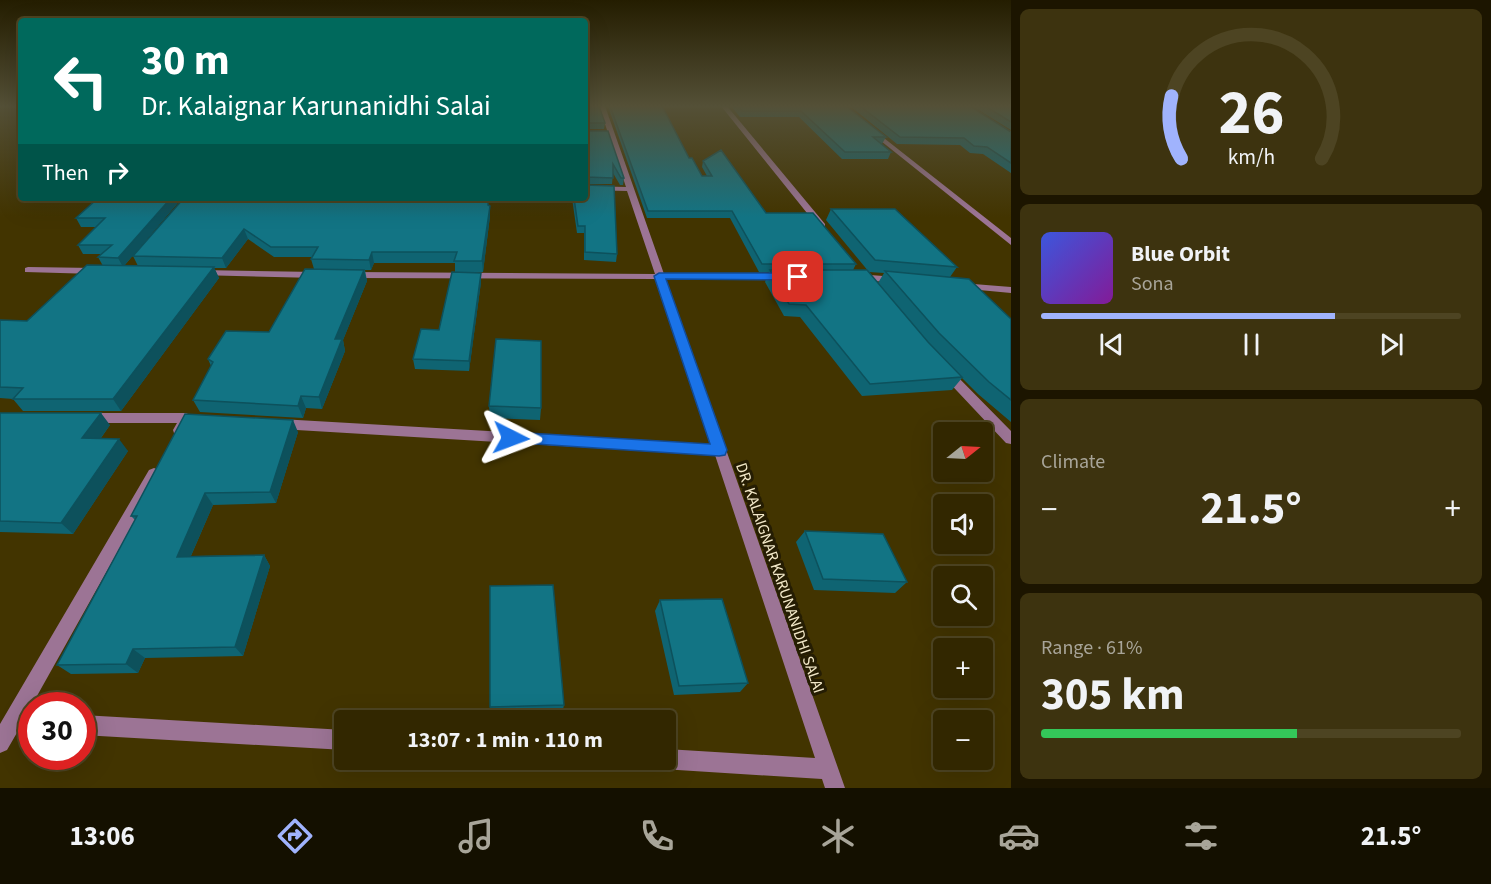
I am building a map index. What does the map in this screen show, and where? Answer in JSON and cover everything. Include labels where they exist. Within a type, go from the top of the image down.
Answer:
[{"type":"street","name":"DR. KALAIGNAR KARUNANIDHI SALAI","points":[[610,143],[630,189],[835,788]]},
{"type":"street","points":[[754,143],[831,236]]},
{"type":"street","points":[[887,143],[1011,242]]},
{"type":"street","points":[[588,188],[630,189]]},
{"type":"street","points":[[28,270],[105,271]]},
{"type":"street","points":[[186,272],[327,275]]},
{"type":"street","points":[[844,277],[863,273],[911,281]]},
{"type":"street","points":[[863,273],[881,295]]},
{"type":"street","points":[[338,275],[798,277]]},
{"type":"street","points":[[956,285],[1011,290]]},
{"type":"street","points":[[940,366],[1011,439]]},
{"type":"street","points":[[70,418],[192,419],[174,438]]},
{"type":"street","points":[[269,423],[719,450]]},
{"type":"street","points":[[38,692],[163,459]]},
{"type":"street","points":[[0,743],[18,725]]},
{"type":"street","points":[[96,726],[334,739]]},
{"type":"street","points":[[676,760],[828,769]]},
{"type":"building","points":[[588,143],[612,143],[624,178],[621,178],[613,164],[613,178],[588,177]]},
{"type":"building","points":[[623,143],[681,143],[702,176],[712,176],[703,161],[721,150],[766,213],[813,213],[856,264],[762,264],[732,211],[648,211]]},
{"type":"building","points":[[835,143],[880,143],[891,152],[845,152]]},
{"type":"building","points":[[970,143],[1011,143],[1011,163],[987,147],[974,146]]},
{"type":"building","points":[[588,185],[614,186],[617,254],[585,252],[585,226],[578,226],[574,201],[588,201]]},
{"type":"building","points":[[95,201],[168,201],[118,258],[98,257],[112,245],[78,245],[105,218],[76,218]]},
{"type":"building","points":[[181,201],[488,201],[490,206],[482,261],[454,261],[457,252],[372,252],[369,260],[311,259],[318,247],[271,247],[244,229],[222,258],[133,256]]},
{"type":"building","points":[[831,209],[895,209],[957,267],[875,260]]},
{"type":"building","points":[[87,265],[214,267],[113,399],[13,399],[23,388],[0,387],[0,320],[27,321]]},
{"type":"building","points":[[305,269],[364,270],[335,339],[342,339],[319,397],[301,396],[298,406],[193,400],[213,362],[208,359],[226,331],[269,332]]},
{"type":"building","points":[[770,270],[867,270],[928,342],[962,377],[870,384],[806,305],[789,304]]},
{"type":"building","points":[[885,271],[969,279],[1011,319],[1011,400],[989,382],[939,333]]},
{"type":"building","points":[[452,272],[481,273],[469,361],[413,359],[421,329],[439,330]]},
{"type":"building","points":[[496,339],[541,341],[541,408],[489,406]]},
{"type":"building","points":[[0,413],[101,413],[82,438],[119,439],[61,523],[0,521]]},
{"type":"building","points":[[185,414],[293,420],[270,492],[205,493],[177,557],[264,555],[235,647],[133,649],[126,664],[57,665],[137,516],[131,516]]},
{"type":"building","points":[[805,531],[883,534],[907,582],[823,579]]},
{"type":"building","points":[[553,585],[564,705],[490,707],[490,586]]},
{"type":"building","points":[[722,599],[748,683],[679,686],[660,600]]},
{"type":"route","points":[[511,438],[719,450],[659,276],[798,277]]}]
